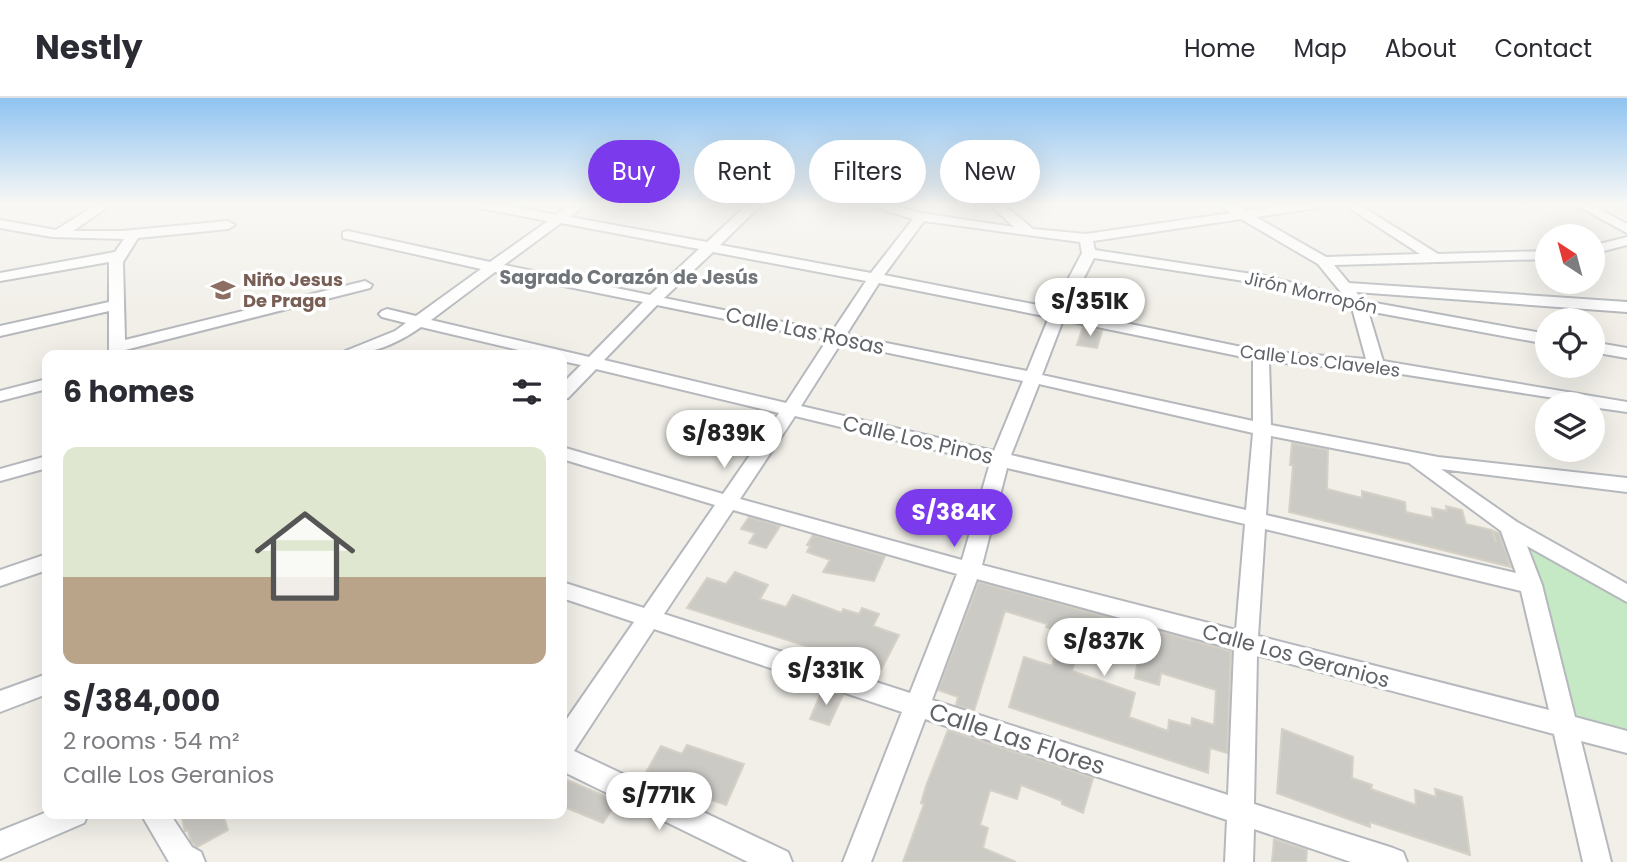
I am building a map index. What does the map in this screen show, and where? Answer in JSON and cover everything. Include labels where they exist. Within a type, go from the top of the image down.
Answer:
[{"type":"street","points":[[117,350],[116,262],[130,240]]},
{"type":"street","name":"Calle Las Rosas","points":[[373,240],[493,267],[1034,378],[1262,429]]},
{"type":"street","points":[[361,350],[401,334],[530,240]]},
{"type":"street","name":"Calle Los Claveles","points":[[665,240],[1058,314],[1261,356],[1376,365],[1627,407]]},
{"type":"street","points":[[567,389],[654,299],[717,240]]},
{"type":"street","points":[[567,740],[838,338],[874,279],[904,240]]},
{"type":"street","points":[[1060,240],[1088,246],[1120,240]]},
{"type":"street","points":[[1286,240],[1323,261],[1360,306],[1376,365]]},
{"type":"street","points":[[1406,240],[1434,257]]},
{"type":"street","points":[[857,862],[969,572],[1000,460],[1088,246]]},
{"type":"street","name":"Jirón Morropón","points":[[1088,246],[1265,280],[1360,306],[1535,337]]},
{"type":"street","points":[[1605,249],[1623,247]]},
{"type":"street","points":[[1323,261],[1535,255]]},
{"type":"street","points":[[0,277],[118,256]]},
{"type":"street","points":[[121,350],[365,285]]},
{"type":"street","points":[[1344,287],[1627,307]]},
{"type":"street","points":[[0,331],[115,305]]},
{"type":"street","name":"Calle Los Pinos","points":[[387,314],[543,350]]},
{"type":"street","points":[[1605,349],[1627,353]]},
{"type":"street","name":"Calle Los Pinos","points":[[567,356],[1531,586]]},
{"type":"street","points":[[1239,862],[1246,643],[1262,429],[1261,356]]},
{"type":"street","points":[[0,396],[42,385]]},
{"type":"street","points":[[1262,429],[1410,458],[1627,485]]},
{"type":"street","name":"Calle Los Geranios","points":[[567,455],[725,503],[969,572],[1627,742]]},
{"type":"street","points":[[1410,458],[1510,527],[1627,594]]},
{"type":"street","points":[[0,475],[42,463]]},
{"type":"street","points":[[1510,527],[1531,586],[1597,862]]},
{"type":"street","points":[[0,578],[42,564]]},
{"type":"street","name":"Calle Las Flores","points":[[567,592],[1393,862]]},
{"type":"street","points":[[0,702],[42,686]]},
{"type":"street","points":[[567,760],[778,862]]},
{"type":"street","points":[[0,845],[62,819]]},
{"type":"street","points":[[157,819],[182,856],[191,862]]},
{"type":"green space","points":[[1530,546],[1627,602],[1627,732],[1577,719]]},
{"type":"building","points":[[1095,288],[1113,291],[1106,316],[1088,313]]},
{"type":"building","points":[[1083,327],[1102,331],[1097,348],[1077,345]]},
{"type":"building","points":[[1292,443],[1328,450],[1327,489],[1362,498],[1362,491],[1405,502],[1406,512],[1433,518],[1432,508],[1447,511],[1446,506],[1462,510],[1466,524],[1492,530],[1496,543],[1493,531],[1499,533],[1511,567],[1289,512]]},
{"type":"building","points":[[749,517],[780,526],[766,548],[749,543],[755,533],[741,529]]},
{"type":"building","points":[[813,535],[885,556],[874,581],[823,572],[830,560],[807,552],[810,546],[807,545]]},
{"type":"building","points":[[735,572],[768,585],[760,599],[786,607],[793,595],[842,613],[843,609],[859,614],[862,608],[879,614],[873,626],[899,635],[881,670],[687,608],[707,578],[726,584]]},
{"type":"building","points":[[979,582],[1231,651],[1227,753],[1210,748],[1208,773],[1009,707],[1024,657],[1052,666],[1062,632],[1046,627],[1047,624],[1005,611],[974,711],[956,705],[958,697],[938,690]],"holes":[[[1085,624],[1141,641],[1135,678],[1159,685],[1161,673],[1216,690],[1214,725],[1192,718],[1191,726],[1169,720],[1168,731],[1129,717],[1135,693],[1072,671]]]},
{"type":"building","points":[[823,688],[843,695],[829,725],[810,719]]},
{"type":"building","points":[[1282,729],[1353,757],[1352,778],[1372,785],[1371,789],[1416,805],[1415,790],[1436,797],[1435,789],[1462,797],[1470,855],[1370,822],[1370,827],[1277,793]]},
{"type":"building","points":[[948,730],[1093,778],[1083,813],[1062,804],[1062,801],[1021,785],[1017,799],[990,790],[980,825],[988,828],[983,848],[1016,862],[903,862],[924,804],[921,803],[926,786]]},
{"type":"building","points":[[687,745],[744,764],[726,805],[644,776],[661,746],[682,754]]},
{"type":"building","points":[[567,780],[617,801],[603,823],[567,808]]},
{"type":"building","points":[[182,819],[225,819],[228,830],[197,847],[191,841],[188,830],[185,831]]},
{"type":"building","points":[[1274,839],[1307,850],[1306,862],[1272,862]]},
{"type":"place","name":"Niño Jesus De Praga","points":[[223,290]]},
{"type":"district","name":"Sagrado Corazón de Jesús","points":[[629,277]]}]
